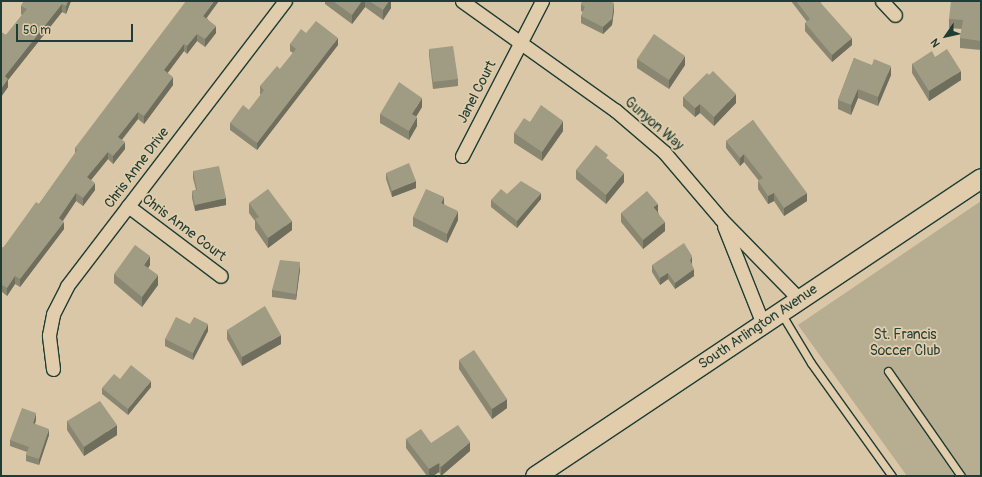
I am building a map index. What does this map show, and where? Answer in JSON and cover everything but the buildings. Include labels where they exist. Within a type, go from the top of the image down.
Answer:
[{"type":"street","name":"Chris Anne Drive","points":[[53,369],[49,335],[60,298],[128,206],[285,1]]},
{"type":"street","name":"Gunyon Way","points":[[462,1],[615,110],[664,152],[722,219],[800,300]]},
{"type":"street","name":"Janel Court","points":[[462,156],[542,1]]},
{"type":"street","points":[[882,1],[896,15]]},
{"type":"street","name":"South Arlington Avenue","points":[[535,476],[981,178]]},
{"type":"street","name":"Chris Anne Court","points":[[128,206],[221,276]]},
{"type":"street","points":[[722,219],[763,324]]},
{"type":"lane","points":[[781,312],[811,363],[892,476]]},
{"type":"lane","points":[[888,372],[961,476]]},
{"type":"green space","name":"St. Francis Soccer Club","points":[[981,201],[981,476],[907,476],[798,325]]}]
